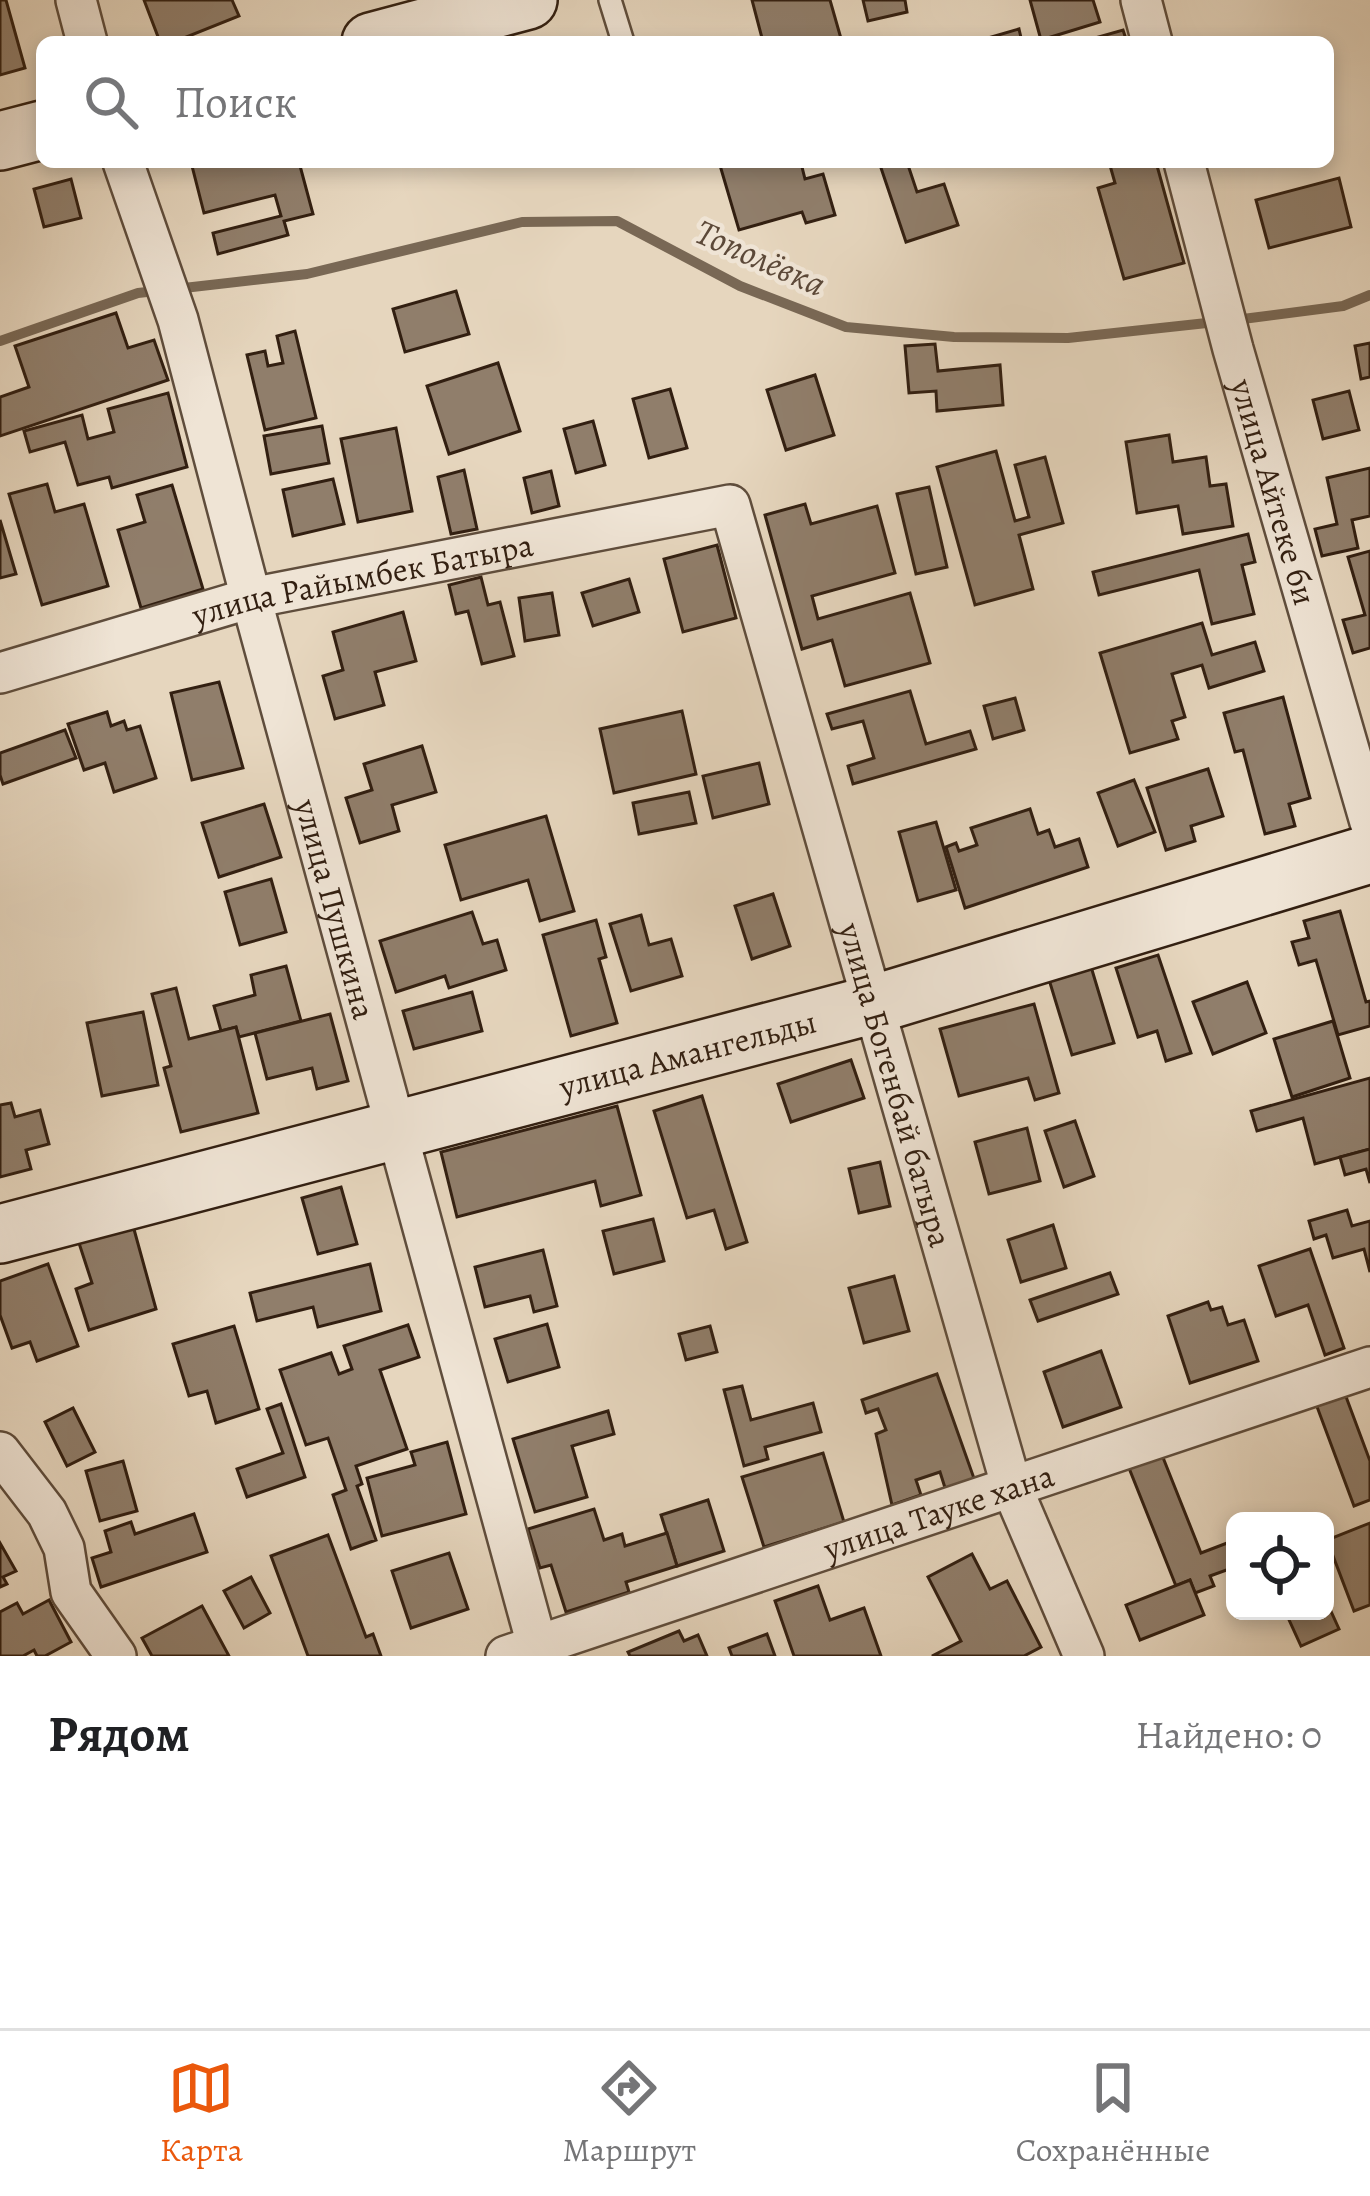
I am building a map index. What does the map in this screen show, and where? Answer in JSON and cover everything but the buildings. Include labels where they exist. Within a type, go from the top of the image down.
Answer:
[{"type":"street","points":[[76,0],[85,36]]},
{"type":"street","points":[[393,36],[528,0]]},
{"type":"street","points":[[1142,0],[1151,36]]},
{"type":"street","points":[[0,141],[36,132]]},
{"type":"street","name":"улица Пушкина","points":[[125,168],[178,320],[396,1132],[528,1653]]},
{"type":"street","name":"улица Айтеке би","points":[[1186,168],[1370,822]]},
{"type":"street","name":"улица Райымбек Батыра","points":[[0,673],[251,598],[730,505]]},
{"type":"street","name":"улица Богенбай батыра","points":[[730,505],[1012,1488],[1084,1656]]},
{"type":"street","name":"улица Амангельды","points":[[0,1234],[875,1004],[1370,854]]},
{"type":"street","name":"улица Тауке хана","points":[[528,1653],[1370,1367]]},
{"type":"street","points":[[0,1452],[47,1513],[64,1548],[71,1592],[116,1656]]},
{"type":"lane","points":[[610,0],[621,36]]},
{"type":"waterway","name":"Тополёвка","points":[[175,289],[307,274],[522,222],[617,221],[740,286],[846,327],[954,337],[1068,338],[1216,322]]},
{"type":"waterway","name":"Тополёвка","points":[[0,341],[156,291]]},
{"type":"waterway","name":"Тополёвка","points":[[1235,320],[1343,306],[1370,295]]}]
